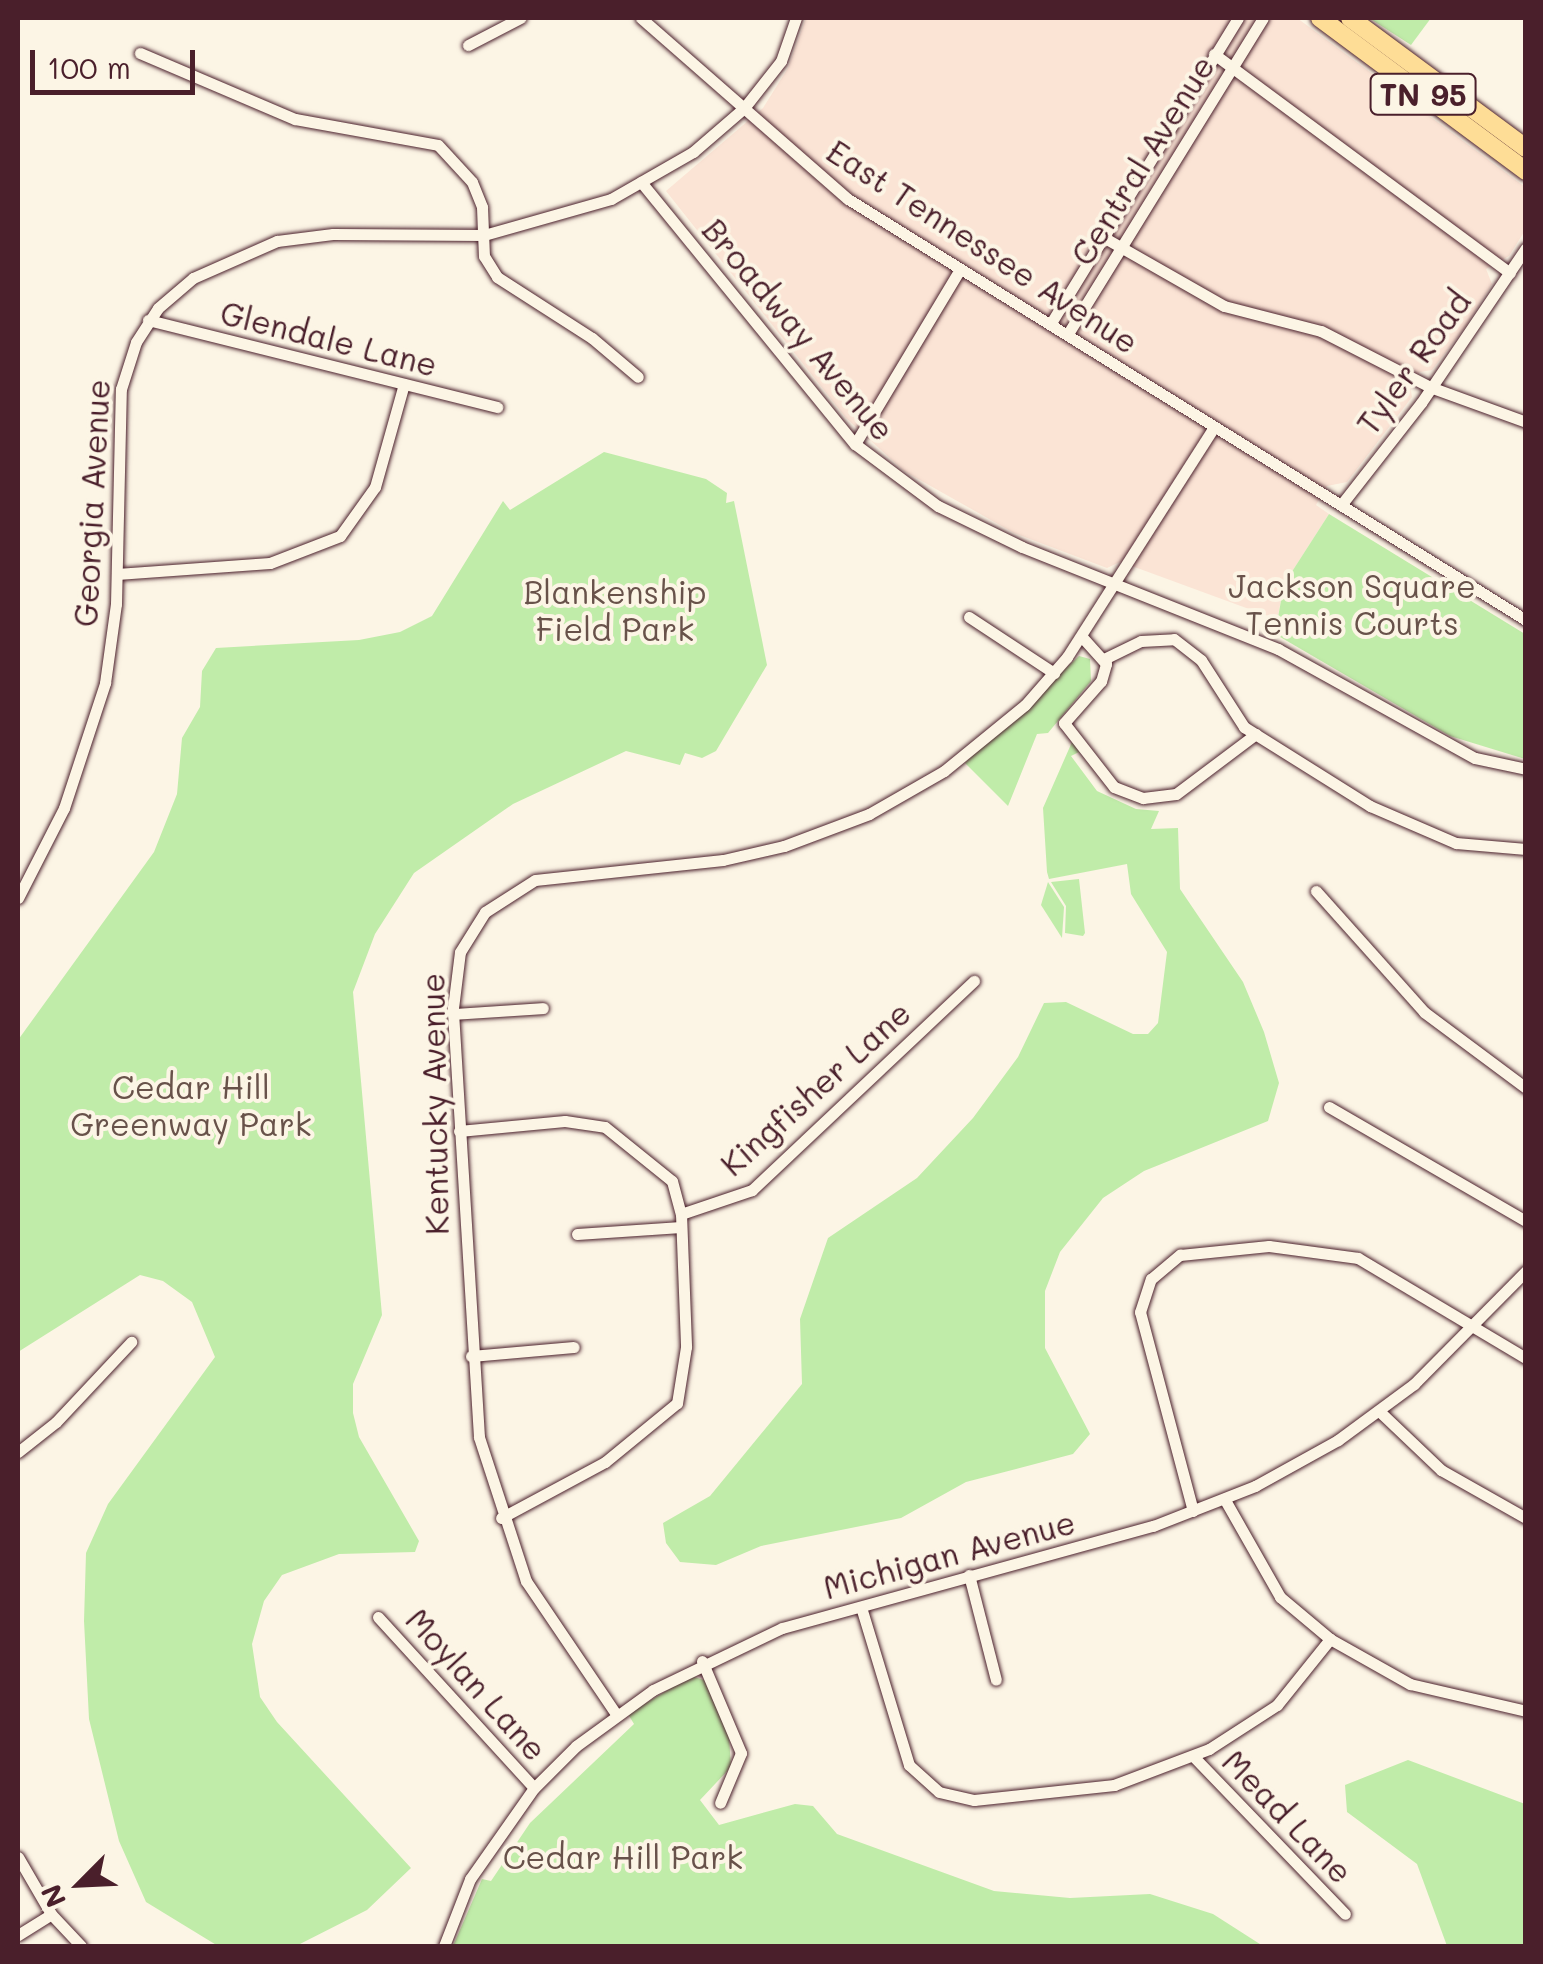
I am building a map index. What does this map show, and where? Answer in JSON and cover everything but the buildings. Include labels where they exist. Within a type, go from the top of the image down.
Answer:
[{"type":"highway","name":"TN 95","points":[[1320,18],[1526,171]]},
{"type":"highway","name":"TN 95","points":[[1350,18],[1525,146]]},
{"type":"street","points":[[468,45],[520,18]]},
{"type":"street","name":"East Tennessee Avenue","points":[[642,18],[848,199],[959,271],[1068,332],[1213,429],[1526,620]]},
{"type":"street","name":"Georgia Avenue","points":[[18,898],[86,750],[105,684],[117,574],[121,390],[148,320],[193,278],[277,241],[333,234],[484,235],[549,221],[641,182],[693,152],[744,108],[781,60],[796,18]]},
{"type":"street","name":"Central Avenue","points":[[1051,323],[1238,18]]},
{"type":"street","name":"Central Avenue","points":[[1068,332],[1263,18]]},
{"type":"street","points":[[140,53],[295,119],[435,143],[472,182],[484,235],[484,256],[497,278],[592,338],[638,378]]},
{"type":"street","points":[[1214,54],[1510,274]]},
{"type":"street","points":[[1173,123],[1191,132]]},
{"type":"street","name":"Broadway Avenue","points":[[641,182],[856,444],[966,522],[1278,649],[1441,743],[1526,769]]},
{"type":"street","points":[[1102,237],[1224,306],[1321,332],[1430,387],[1526,422]]},
{"type":"street","name":"Tyler Road","points":[[1341,505],[1430,387],[1526,248]]},
{"type":"street","points":[[856,444],[959,271]]},
{"type":"street","points":[[1070,290],[1088,300]]},
{"type":"street","name":"Glendale Lane","points":[[148,320],[496,406]]},
{"type":"street","points":[[117,574],[270,563],[340,536],[376,487],[404,384]]},
{"type":"street","name":"Kentucky Avenue","points":[[616,1714],[554,1630],[501,1518],[477,1427],[453,1014],[460,952],[477,920],[515,888],[558,874],[723,860],[844,825],[962,758],[1054,673],[1082,637],[1213,429]]},
{"type":"street","points":[[969,617],[1054,673]]},
{"type":"street","points":[[1082,637],[1106,658]]},
{"type":"street","points":[[1106,658],[1152,639],[1182,643],[1256,734],[1416,830],[1456,843],[1526,849]]},
{"type":"street","points":[[1106,658],[1101,682],[1064,724],[1104,782],[1154,798],[1176,794],[1256,734]]},
{"type":"street","points":[[1316,890],[1424,1012],[1526,1088]]},
{"type":"street","name":"Kingfisher Lane","points":[[577,1234],[681,1220],[752,1190],[974,982]]},
{"type":"street","points":[[453,1014],[543,1008]]},
{"type":"street","points":[[1329,1107],[1526,1221]]},
{"type":"street","points":[[459,1132],[565,1122],[605,1127],[672,1180],[681,1220],[686,1347],[677,1402],[605,1462],[501,1518]]},
{"type":"street","points":[[1193,1511],[1140,1312],[1151,1279],[1165,1264],[1194,1249],[1324,1250],[1378,1266],[1526,1358]]},
{"type":"street","name":"Michigan Avenue","points":[[444,1946],[470,1880],[534,1788],[616,1714],[702,1661],[782,1628],[1193,1511],[1295,1466],[1379,1411],[1476,1328],[1526,1270]]},
{"type":"street","points":[[18,1452],[131,1342]]},
{"type":"street","points":[[471,1356],[574,1347]]},
{"type":"street","points":[[1379,1411],[1441,1470],[1526,1518]]},
{"type":"street","points":[[1225,1500],[1280,1597],[1330,1639],[1410,1684],[1486,1707],[1526,1710]]},
{"type":"street","points":[[969,1575],[996,1680]]},
{"type":"street","points":[[861,1606],[902,1752],[939,1792],[974,1800],[1068,1793],[1114,1785],[1192,1756],[1278,1705],[1330,1639]]},
{"type":"street","name":"Moylan Lane","points":[[378,1617],[534,1788]]},
{"type":"street","points":[[702,1661],[741,1754],[720,1802]]},
{"type":"street","name":"Mead Lane","points":[[1192,1756],[1345,1914]]},
{"type":"street","points":[[18,1857],[51,1914],[81,1946]]},
{"type":"street","points":[[18,1935],[51,1914]]},
{"type":"shaded area","points":[[806,18],[1297,18],[1525,187],[1526,229],[1509,256],[1486,269],[1492,284],[1466,326],[1432,370],[1420,372],[1410,385],[1412,397],[1347,482],[1327,486],[1316,505],[1329,514],[1284,584],[1274,637],[1268,616],[1120,562],[1107,568],[1014,533],[904,471],[846,418],[666,191],[763,108],[788,68]]},
{"type":"green space","points":[[1369,18],[1431,18],[1411,45]]},
{"type":"green space","name":"Cedar Hill Greenway Park","points":[[604,452],[706,479],[727,493],[726,503],[734,501],[767,665],[716,751],[702,758],[685,753],[680,765],[626,751],[513,804],[414,873],[375,934],[353,992],[382,1315],[353,1384],[353,1413],[359,1437],[419,1541],[415,1552],[339,1554],[282,1575],[264,1601],[252,1644],[260,1697],[277,1722],[411,1868],[367,1910],[296,1946],[218,1946],[146,1902],[119,1841],[89,1719],[84,1621],[86,1553],[108,1504],[215,1357],[192,1302],[163,1281],[140,1275],[18,1352],[18,1040],[154,852],[177,794],[182,738],[200,707],[202,671],[216,648],[359,640],[400,632],[432,616],[503,501],[510,510]]},
{"type":"green space","name":"Jackson Square Tennis Courts","points":[[1329,514],[1525,634],[1525,759],[1450,736],[1275,634],[1284,584]]},
{"type":"green space","points":[[1079,656],[1090,659],[1091,681],[1048,733],[1037,734],[1008,806],[965,763]]},
{"type":"green space","points":[[1072,742],[1079,752],[1071,756],[1097,791],[1136,809],[1159,811],[1151,829],[1178,828],[1180,889],[1243,982],[1264,1032],[1279,1083],[1268,1121],[1144,1171],[1103,1198],[1060,1252],[1045,1291],[1045,1348],[1090,1434],[1073,1454],[966,1482],[901,1518],[761,1546],[716,1565],[680,1562],[666,1543],[663,1523],[710,1496],[802,1384],[800,1319],[828,1238],[917,1178],[973,1118],[1018,1057],[1044,1003],[1066,1002],[1133,1034],[1148,1034],[1158,1023],[1167,952],[1131,894],[1127,864],[1049,879],[1043,808]]},
{"type":"green space","points":[[1079,879],[1083,936],[1065,933],[1066,906],[1051,882]]},
{"type":"green space","points":[[1048,882],[1064,907],[1062,938],[1041,905]]},
{"type":"green space","name":"Cedar Hill Park","points":[[691,1676],[704,1680],[729,1737],[731,1767],[700,1800],[719,1825],[795,1804],[813,1806],[837,1834],[994,1891],[1070,1898],[1150,1894],[1213,1914],[1263,1946],[453,1946],[482,1879],[491,1881],[530,1823],[634,1724],[628,1714]]},
{"type":"green space","points":[[1408,1760],[1525,1804],[1525,1946],[1447,1946],[1417,1864],[1347,1812],[1345,1785]]},
{"type":"park label","name":"Blankenship Field Park","points":[[615,610]]}]
